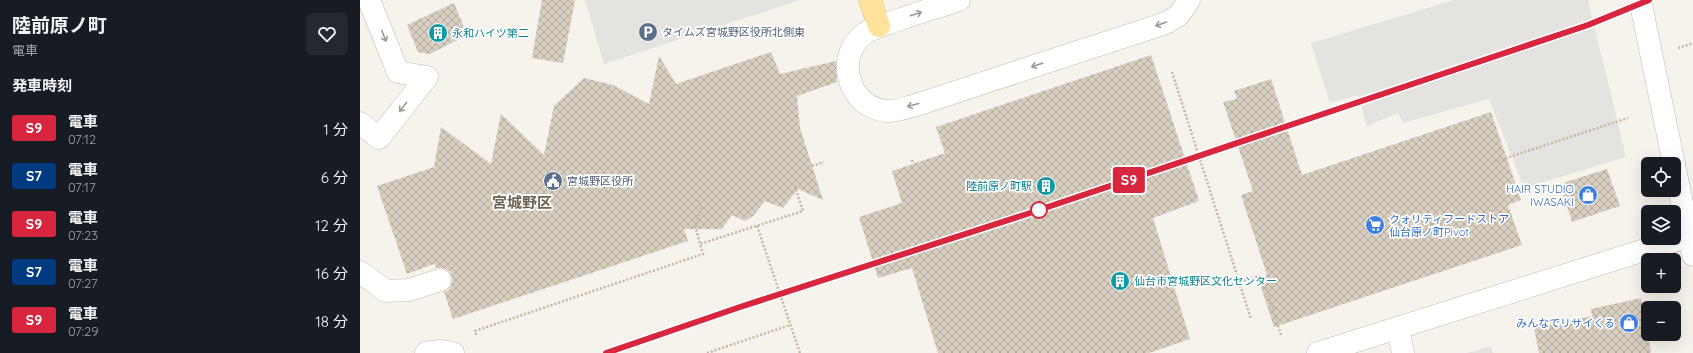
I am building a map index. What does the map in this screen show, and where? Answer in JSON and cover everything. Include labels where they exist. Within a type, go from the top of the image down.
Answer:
[{"type":"main road","points":[[870,0],[879,26]]},
{"type":"street","points":[[360,123],[379,138],[427,76],[398,72],[369,0]]},
{"type":"street","points":[[958,0],[879,26],[865,33],[858,39],[852,48],[847,69],[849,79],[857,95],[867,104],[878,110],[888,112],[916,105],[1166,22],[1179,15],[1189,0]]},
{"type":"street","points":[[1640,0],[1672,157]]},
{"type":"street","points":[[1318,353],[1398,328],[1691,246],[1681,197]]},
{"type":"street","points":[[360,262],[362,264],[360,266]]},
{"type":"street","points":[[360,272],[386,291],[409,290],[440,280]]},
{"type":"street","points":[[1398,328],[1403,353]]},
{"type":"street","points":[[426,353],[434,350],[445,350],[453,353]]},
{"type":"path","points":[[1172,72],[1251,319]]},
{"type":"path","points":[[1494,162],[1628,118]]},
{"type":"path","points":[[912,160],[914,164]]},
{"type":"path","points":[[812,166],[824,162]]},
{"type":"path","points":[[700,244],[803,211],[794,184]]},
{"type":"path","points":[[478,341],[475,331],[703,254],[695,225],[702,210],[698,200]]},
{"type":"path","points":[[757,226],[800,353]]},
{"type":"path","points":[[1240,282],[1262,275],[1281,335]]},
{"type":"path","points":[[1273,310],[1278,308]]},
{"type":"path","points":[[707,353],[790,326]]},
{"type":"shaded area","name":"タイムズ宮城野区役所北側東","points":[[585,0],[800,0],[604,64]]},
{"type":"shaded area","points":[[1454,0],[1588,0],[1626,157],[1524,188],[1489,99],[1403,123],[1398,113],[1367,126],[1358,95],[1330,103],[1311,43]]},
{"type":"shaded area","points":[[1491,346],[1493,353],[1467,353]]},
{"type":"building","points":[[542,0],[575,0],[563,63],[532,58]]},
{"type":"building","name":"永和ハイツ第二","points":[[454,3],[467,35],[430,54],[418,52],[407,25]]},
{"type":"building","name":"宮城野区役所","points":[[771,52],[780,74],[836,61],[837,82],[797,96],[800,128],[823,200],[798,189],[783,208],[765,201],[753,216],[745,221],[732,215],[722,229],[684,229],[688,241],[453,319],[444,292],[449,289],[452,283],[452,277],[449,271],[443,268],[436,268],[434,264],[407,274],[377,186],[434,167],[441,127],[491,164],[501,114],[544,155],[554,106],[584,78],[613,85],[649,104],[659,56],[676,84]]},
{"type":"building","points":[[1151,55],[1199,201],[1153,218],[1190,339],[1149,353],[938,353],[912,268],[878,278],[859,217],[902,203],[892,171],[945,153],[936,127]]},
{"type":"building","points":[[1271,79],[1302,175],[1491,112],[1521,200],[1508,205],[1522,245],[1274,327],[1258,278],[1267,275],[1241,195],[1253,191],[1223,102],[1237,99],[1234,91]]},
{"type":"building","points":[[1607,169],[1620,206],[1572,222],[1560,184]]},
{"type":"building","points":[[1641,298],[1641,341],[1649,341],[1651,353],[1539,353],[1534,328],[1592,316],[1591,309]]},
{"type":"train","name":"S9","points":[[606,353],[740,307],[1027,214],[1588,25],[1649,0]]},
{"type":"place","name":"タイムズ宮城野区役所北側東","points":[[648,32]]},
{"type":"place","name":"永和ハイツ第二","points":[[438,33]]},
{"type":"place","name":"宮城野区役所","points":[[553,181]]},
{"type":"place","name":"陸前原ノ町駅","points":[[1046,186]]},
{"type":"place","name":"HAIR STUDIO IWASAKI","points":[[1588,195]]},
{"type":"place","name":"クォリティフードストア 仙台原ノ町Pivot","points":[[1375,225]]},
{"type":"place","name":"仙台市宮城野区文化センター","points":[[1120,281]]},
{"type":"place","name":"みんなでリサイくる","points":[[1629,323]]},
{"type":"district","name":"宮城野区","points":[[522,202]]}]
